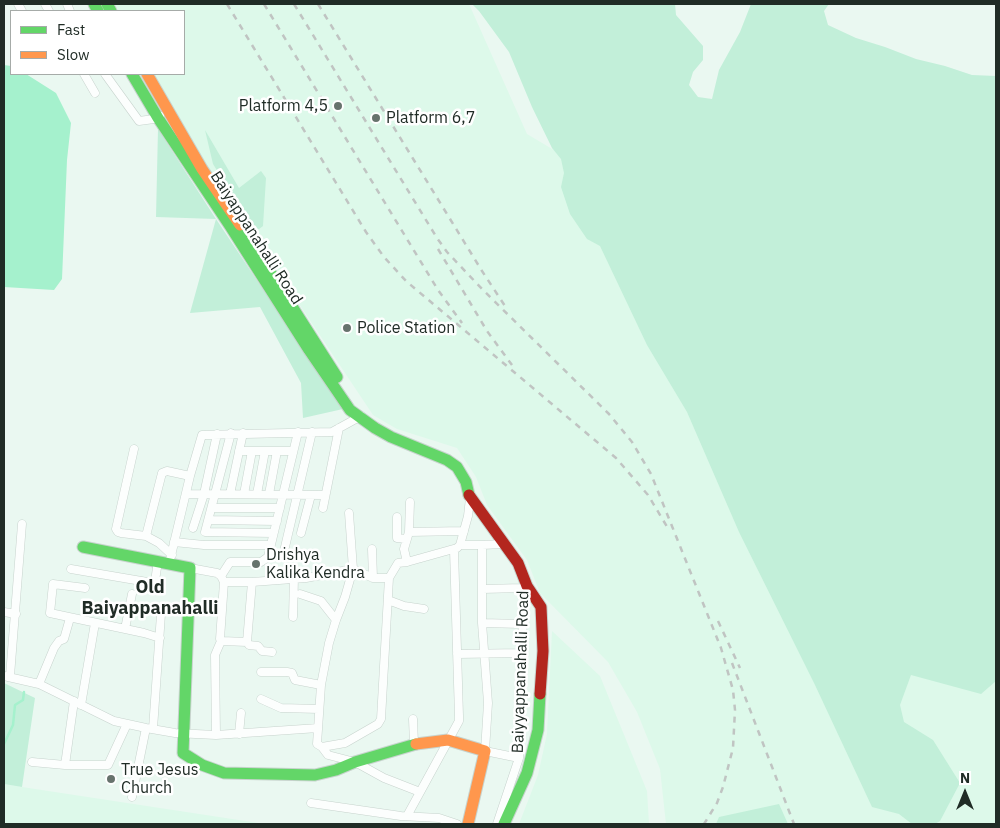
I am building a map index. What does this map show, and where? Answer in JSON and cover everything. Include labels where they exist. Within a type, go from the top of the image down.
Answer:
[{"type":"street","points":[[85,75],[95,93]]},
{"type":"street","points":[[106,75],[139,121],[158,118],[169,112]]},
{"type":"street","name":"Baiyappanahalli Road","points":[[133,75],[158,118],[230,226],[357,407],[360,416],[375,428],[391,437],[447,460],[457,467],[466,482],[470,498],[518,563],[523,583],[541,607],[543,651],[538,730],[528,773],[504,824]]},
{"type":"street","name":"Baiyappanahalli Road","points":[[148,75],[202,170],[240,223],[272,286]]},
{"type":"street","points":[[71,569],[153,583],[155,581],[174,542],[190,476],[203,434],[332,432],[360,416]]},
{"type":"street","points":[[323,508],[339,428]]},
{"type":"street","points":[[216,735],[216,655],[220,641],[222,579],[230,562],[265,561],[268,557],[298,432]]},
{"type":"street","points":[[285,546],[312,432]]},
{"type":"street","points":[[231,433],[205,532],[274,533]]},
{"type":"street","points":[[230,494],[243,433]]},
{"type":"street","points":[[193,528],[204,494],[217,434]]},
{"type":"street","points":[[134,449],[116,529],[122,533],[146,536],[160,544],[166,560]]},
{"type":"street","points":[[239,451],[294,450]]},
{"type":"street","points":[[244,494],[252,451]]},
{"type":"street","points":[[257,494],[265,451]]},
{"type":"street","points":[[269,494],[277,451]]},
{"type":"street","points":[[146,536],[162,473],[167,471],[190,476]]},
{"type":"street","points":[[186,494],[326,495]]},
{"type":"street","points":[[301,533],[311,495]]},
{"type":"street","points":[[406,816],[460,716],[457,654],[457,547],[464,531],[470,498]]},
{"type":"street","points":[[407,562],[404,549],[408,535],[410,502]]},
{"type":"street","points":[[212,508],[280,508]]},
{"type":"street","points":[[349,513],[353,569],[346,597],[336,620],[321,685],[317,744],[328,755],[355,762],[384,778],[420,792]]},
{"type":"street","points":[[397,517],[397,538],[408,535],[464,531]]},
{"type":"street","points":[[209,520],[277,520]]},
{"type":"street","points":[[22,524],[16,614],[7,676],[39,684],[114,721],[150,729],[216,735],[318,728]]},
{"type":"street","points":[[178,528],[206,528]]},
{"type":"street","points":[[174,542],[204,545],[270,545]]},
{"type":"street","points":[[322,747],[345,743],[378,724],[381,719],[389,578],[398,563],[457,547],[503,544]]},
{"type":"street","points":[[468,824],[485,751],[488,703],[482,623],[482,545]]},
{"type":"street","points":[[83,547],[166,560],[190,568],[217,573],[222,579],[252,582],[306,578],[353,569],[373,578],[389,578]]},
{"type":"street","points":[[372,549],[373,578]]},
{"type":"street","points":[[190,568],[182,753],[202,765],[224,773],[315,775],[336,770],[355,762],[414,744],[448,740],[485,751],[519,758]]},
{"type":"street","points":[[293,617],[294,578]]},
{"type":"street","points":[[246,642],[252,582]]},
{"type":"street","points":[[85,588],[55,583],[52,585],[50,613],[160,638]]},
{"type":"street","points":[[482,588],[523,583]]},
{"type":"street","name":"Baiyyappanahalli Road","points":[[498,824],[519,758],[523,583]]},
{"type":"street","points":[[125,629],[132,594]]},
{"type":"street","points":[[300,594],[321,601],[336,620]]},
{"type":"street","points":[[388,600],[404,606],[424,609]]},
{"type":"street","points":[[4,612],[16,614]]},
{"type":"street","points":[[132,797],[150,729],[161,614]]},
{"type":"street","points":[[39,684],[54,648],[59,641],[64,639],[70,618]]},
{"type":"street","points":[[65,765],[96,623]]},
{"type":"street","points":[[482,623],[522,624]]},
{"type":"street","points":[[220,641],[246,642],[249,645],[258,646],[262,651],[272,652]]},
{"type":"street","points":[[457,654],[522,653]]},
{"type":"street","points":[[261,672],[292,673],[296,680],[321,685]]},
{"type":"street","points":[[261,699],[281,708],[319,709]]},
{"type":"street","points":[[239,734],[240,713]]},
{"type":"street","points":[[413,719],[414,744]]},
{"type":"street","points":[[32,762],[65,765],[108,765],[127,724]]},
{"type":"street","points":[[311,803],[406,816],[439,818],[457,824]]},
{"type":"shaded area","points":[[115,4],[469,4],[527,134],[653,209],[996,163],[996,824],[666,824],[660,769],[637,712],[608,662],[540,593],[527,560],[487,505],[476,477],[457,448],[397,429],[373,415],[193,145],[154,75],[185,75],[185,10],[118,10]]},
{"type":"shaded area","points":[[472,4],[675,4],[676,15],[703,46],[703,60],[693,72],[689,85],[698,97],[712,99],[719,70],[740,32],[751,4],[829,4],[824,11],[828,25],[856,38],[916,59],[972,75],[996,76],[996,681],[981,694],[911,675],[900,705],[904,722],[933,740],[960,783],[940,821],[935,824],[912,824],[899,814],[872,807],[815,685],[739,532],[687,412],[647,345],[600,246],[587,239],[570,214],[561,187],[564,173],[561,159],[552,148],[532,107],[509,52]]},
{"type":"shaded area","points":[[4,65],[10,66],[10,75],[28,75],[56,93],[71,123],[67,160],[62,279],[54,290],[4,287]]},
{"type":"shaded area","points":[[158,129],[216,219],[156,217]]},
{"type":"shaded area","points":[[205,130],[239,188],[261,171],[266,178],[263,226],[259,229],[253,228],[213,164]]},
{"type":"shaded area","points":[[216,219],[343,409],[303,418],[301,383],[260,307],[190,313]]},
{"type":"shaded area","points":[[552,631],[600,676],[647,791],[649,824],[519,824],[538,775],[547,734]]},
{"type":"shaded area","points":[[4,683],[35,698],[22,787],[4,784]]},
{"type":"shaded area","points":[[4,784],[22,787],[265,824],[4,824]]},
{"type":"shaded area","points":[[779,804],[788,824],[716,824],[719,817]]},
{"type":"waterway","points":[[4,744],[13,725],[15,705],[23,700],[24,692]]},
{"type":"railway","points":[[227,4],[366,232],[384,257],[406,281],[616,458],[648,495],[669,530]]},
{"type":"railway","points":[[264,4],[438,290],[462,323]]},
{"type":"railway","points":[[294,4],[447,252],[609,414],[632,442],[651,474],[721,648],[733,690],[735,710],[733,748],[717,803],[704,824]]},
{"type":"railway","points":[[318,4],[505,306]]},
{"type":"railway","points":[[438,249],[487,331],[512,365]]},
{"type":"railway","points":[[718,621],[740,668]]},
{"type":"railway","points":[[732,663],[794,824]]},
{"type":"traffic: fast","points":[[94,4],[97,10]]},
{"type":"traffic: fast","points":[[107,4],[110,10]]},
{"type":"traffic: fast","points":[[133,75],[158,118],[350,410],[391,437],[447,460],[457,467],[466,482],[469,495]]},
{"type":"traffic: fast","points":[[240,225],[337,377]]},
{"type":"traffic: fast","points":[[83,547],[190,568],[183,753],[202,765],[224,773],[315,775],[416,744]]},
{"type":"traffic: fast","points":[[504,824],[527,773],[538,730],[540,694]]},
{"type":"traffic: slow","points":[[148,75],[202,169],[240,225]]},
{"type":"traffic: slow","points":[[416,744],[448,740],[485,751],[468,824]]},
{"type":"traffic: jam","points":[[469,495],[518,563],[527,586],[541,607],[543,651],[540,694]]},
{"type":"place","name":"Platform 4,5","points":[[338,106]]},
{"type":"place","name":"Platform 6,7","points":[[376,118]]},
{"type":"place","name":"Police Station","points":[[347,328]]},
{"type":"place","name":"Drishya Kalika Kendra","points":[[256,564]]},
{"type":"place","name":"True Jesus Church","points":[[111,779]]},
{"type":"district","name":"Old Baiyappanahalli","points":[[150,598]]}]
